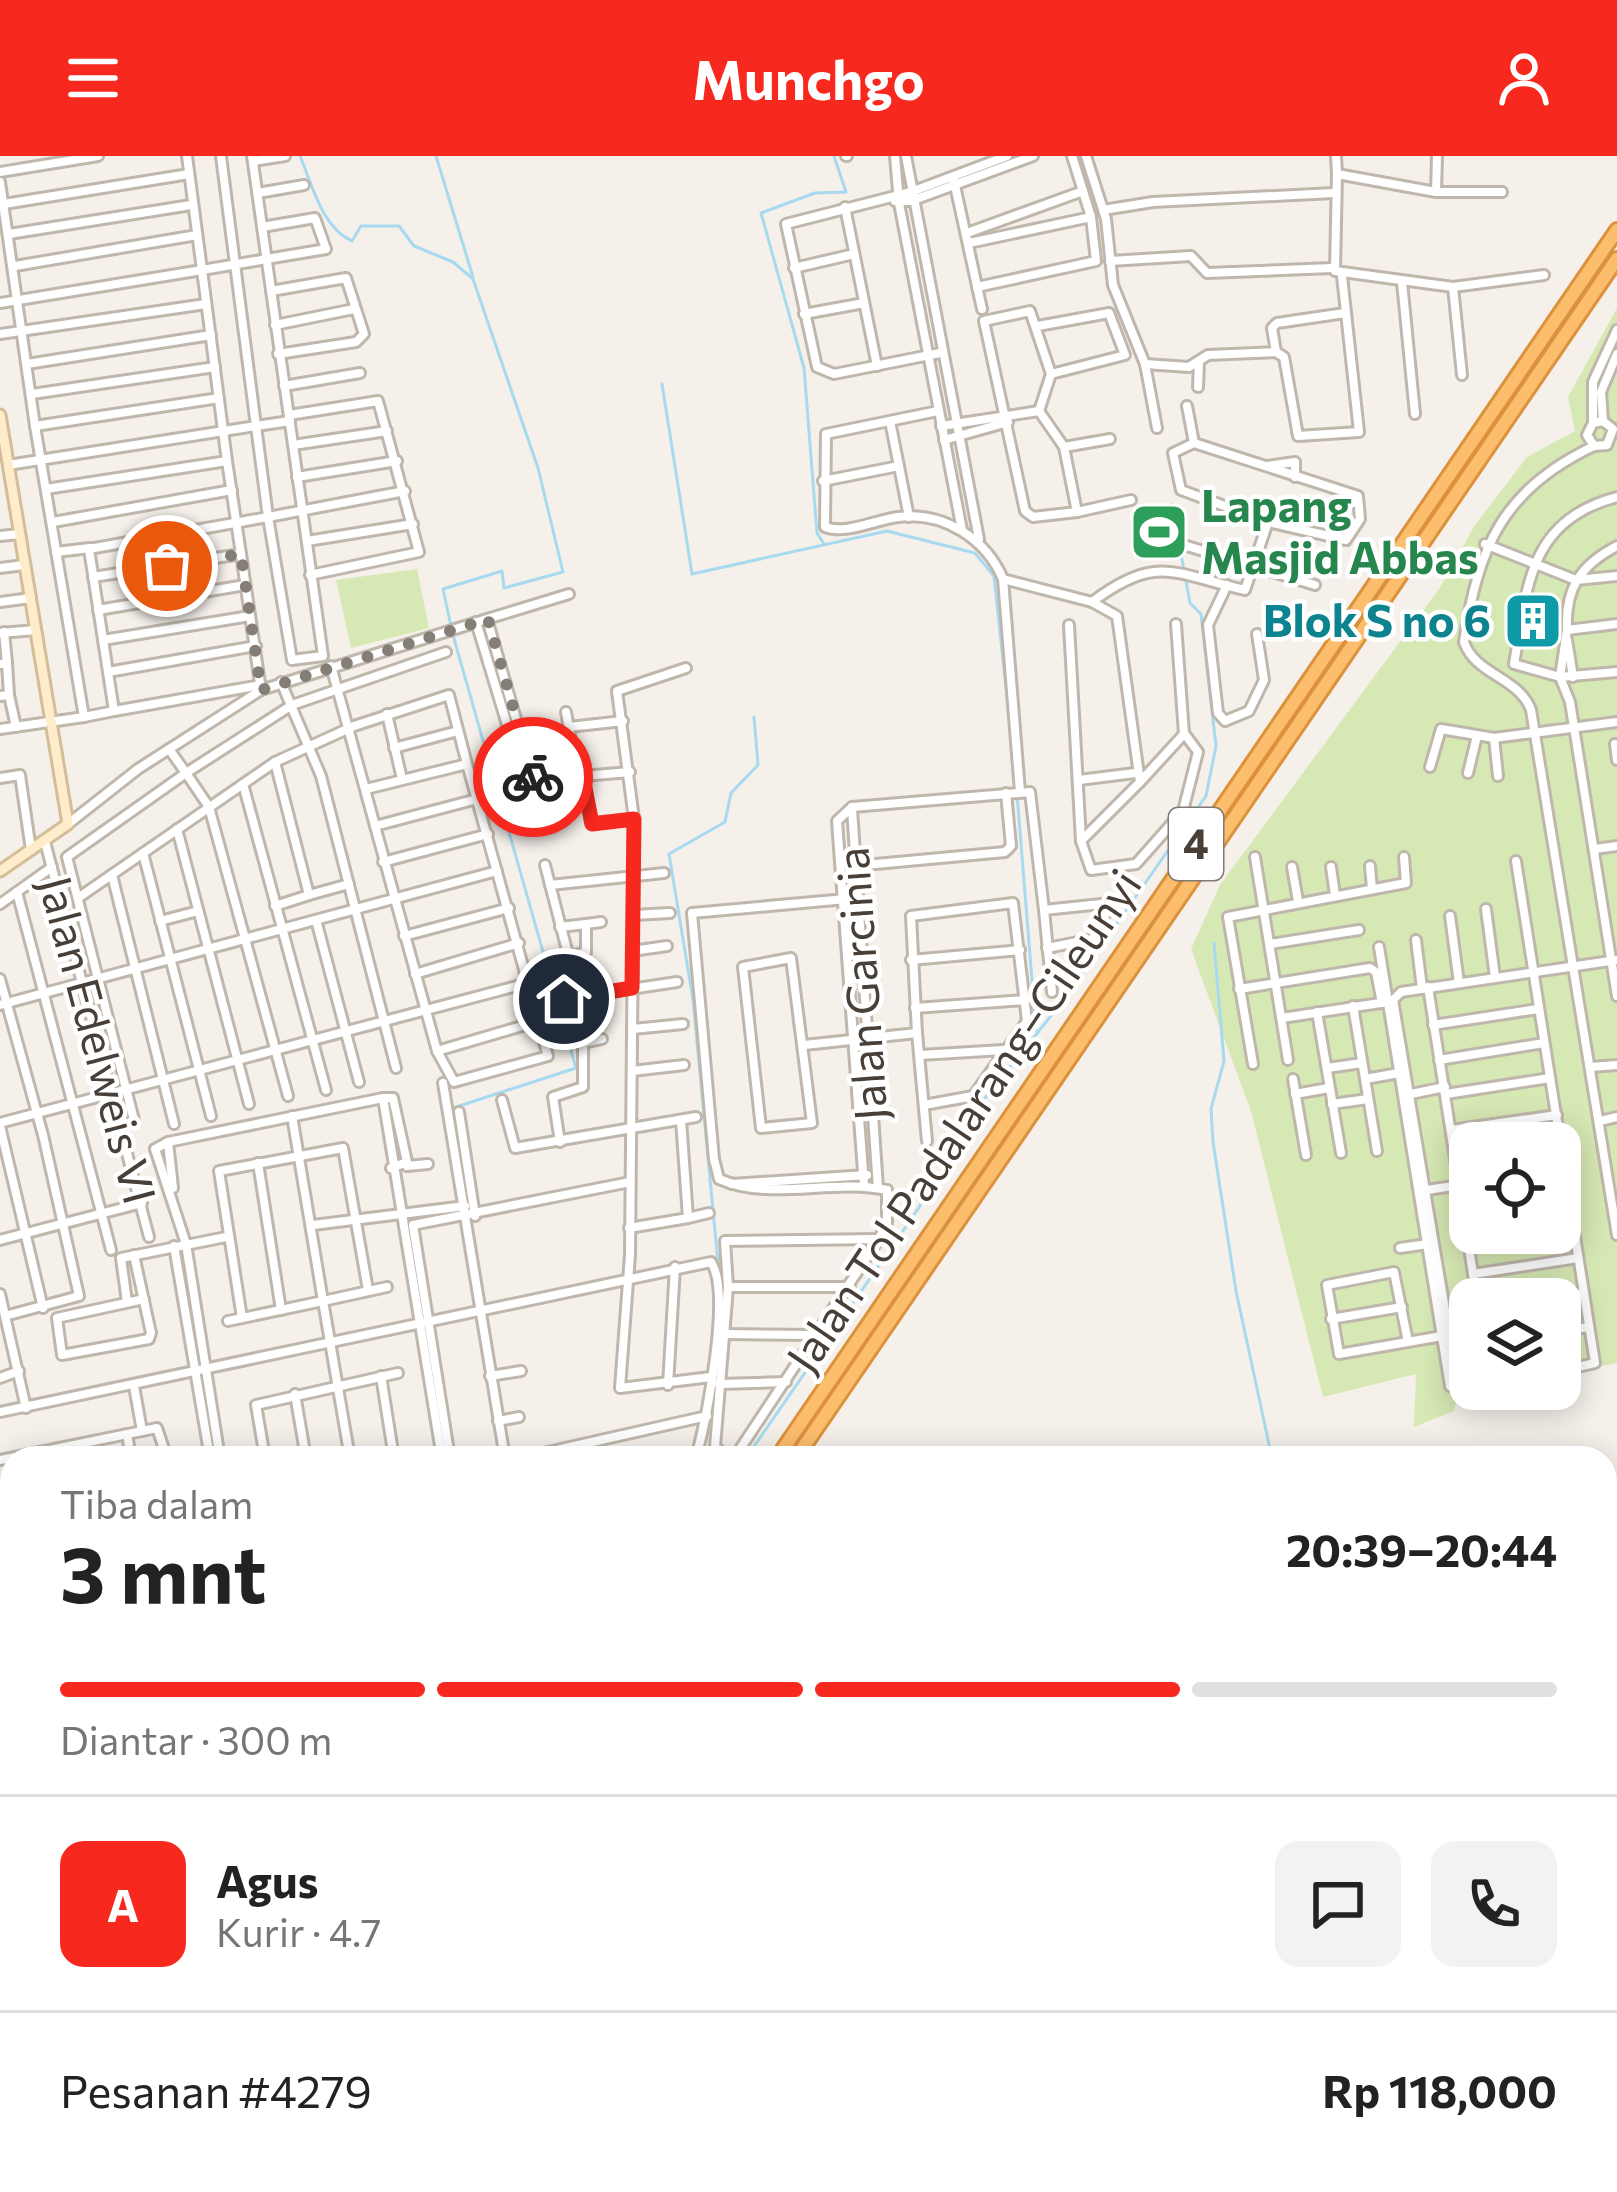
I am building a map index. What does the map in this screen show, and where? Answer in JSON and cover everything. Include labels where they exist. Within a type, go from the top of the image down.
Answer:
[{"type":"highway","name":"Jalan Tol Padalarang–Cileunyi","points":[[785,1446],[1617,230]]},
{"type":"highway","name":"Jalan Tol Padalarang–Cileunyi","points":[[804,1446],[1617,259]]},
{"type":"street","points":[[0,172],[51,160],[98,156]]},
{"type":"street","points":[[187,156],[261,687]]},
{"type":"street","points":[[221,156],[268,517],[295,663],[323,656],[253,159],[285,156]]},
{"type":"street","points":[[896,156],[899,199],[962,530]]},
{"type":"street","points":[[906,156],[979,540],[1004,579],[1017,792],[1044,910],[1052,992]]},
{"type":"street","points":[[954,181],[1007,156]]},
{"type":"street","points":[[940,353],[834,374],[817,367],[786,224],[845,207],[911,197],[1033,156]]},
{"type":"street","points":[[977,287],[1096,261],[1090,217],[1072,156]]},
{"type":"street","points":[[1086,156],[1103,210],[1119,302],[1145,364],[1157,428]]},
{"type":"street","points":[[1332,268],[1336,156]]},
{"type":"street","points":[[1436,192],[1437,156]]},
{"type":"street","points":[[4,204],[189,174]]},
{"type":"street","points":[[1337,174],[1436,192],[1502,192]]},
{"type":"street","points":[[954,181],[982,309]]},
{"type":"street","points":[[0,182],[84,717]]},
{"type":"street","points":[[258,193],[304,185]]},
{"type":"street","points":[[968,238],[1083,191]]},
{"type":"street","points":[[1103,210],[1153,202],[1334,193]]},
{"type":"street","points":[[9,234],[191,205]]},
{"type":"street","points":[[845,207],[877,366]]},
{"type":"street","points":[[968,238],[1090,217]]},
{"type":"street","points":[[0,303],[326,249],[315,218],[262,227]]},
{"type":"street","points":[[15,266],[196,236]]},
{"type":"street","points":[[794,268],[854,254]]},
{"type":"street","points":[[1109,261],[1187,255],[1207,272],[1332,268],[1342,276],[1453,287],[1544,274]]},
{"type":"street","points":[[1145,364],[1182,368],[1208,355],[1276,352],[1284,357],[1298,436],[1359,432],[1342,276]]},
{"type":"street","points":[[270,292],[346,278],[364,334],[359,340],[278,354]]},
{"type":"street","points":[[1402,282],[1415,414]]},
{"type":"street","points":[[1453,287],[1462,375]]},
{"type":"street","points":[[804,314],[864,303]]},
{"type":"street","points":[[0,334],[206,304]]},
{"type":"street","points":[[274,325],[354,309]]},
{"type":"street","points":[[1039,411],[1051,374],[1038,326],[1026,310],[984,321],[1027,513],[1077,512],[1131,500]]},
{"type":"street","points":[[1038,326],[1109,313],[1125,352],[1122,358],[1051,374]]},
{"type":"street","points":[[1276,352],[1272,328],[1277,323],[1345,313]]},
{"type":"street","points":[[1615,438],[1598,422],[1593,382],[1617,330]]},
{"type":"street","points":[[27,364],[211,335]]},
{"type":"street","points":[[1591,443],[1601,392],[1617,354]]},
{"type":"street","points":[[1198,387],[1199,362]]},
{"type":"street","points":[[32,394],[215,367]]},
{"type":"street","points":[[284,386],[360,373]]},
{"type":"street","points":[[35,427],[219,398]]},
{"type":"street","points":[[6,469],[40,458],[256,426],[378,401],[420,555],[310,575]]},
{"type":"street","points":[[1187,406],[1194,443]]},
{"type":"street","points":[[941,426],[1039,411]]},
{"type":"street","points":[[1039,411],[1064,447],[1077,512]]},
{"type":"street","points":[[938,412],[826,434],[826,530],[909,517],[962,530],[979,540]]},
{"type":"street","points":[[0,415],[68,824]]},
{"type":"street","points":[[944,440],[1008,417]]},
{"type":"street","points":[[890,421],[909,517]]},
{"type":"street","points":[[293,446],[388,431]]},
{"type":"street","points":[[1615,438],[1591,443],[1541,476],[1485,544],[1463,642],[1474,659],[1522,692],[1535,734],[1617,1235]]},
{"type":"street","points":[[1064,447],[1110,440]]},
{"type":"street","points":[[1194,443],[1358,496],[1360,519],[1350,538],[1268,522],[1180,490],[1173,453],[1194,443]]},
{"type":"street","points":[[46,489],[227,461]]},
{"type":"street","points":[[298,477],[397,461]]},
{"type":"street","points":[[823,482],[899,466]]},
{"type":"street","points":[[52,522],[232,490]]},
{"type":"street","points":[[56,552],[405,491]]},
{"type":"street","points":[[1617,497],[1575,514],[1531,562],[1514,664],[1560,676],[1617,672]]},
{"type":"street","points":[[0,505],[15,504]]},
{"type":"street","points":[[1092,602],[1139,572],[1200,575],[1249,588],[1268,522]]},
{"type":"street","points":[[307,542],[413,524]]},
{"type":"street","points":[[0,536],[20,534]]},
{"type":"street","points":[[1485,544],[1576,580],[1617,576]]},
{"type":"street","points":[[1187,546],[1315,585]]},
{"type":"street","points":[[1617,546],[1576,580],[1567,597],[1560,676],[1575,729],[1617,996]]},
{"type":"street","points":[[90,548],[114,712]]},
{"type":"street","points":[[93,578],[241,554]]},
{"type":"street","points":[[0,568],[24,565]]},
{"type":"street","points":[[1004,579],[1092,602],[1117,616],[1137,778]]},
{"type":"street","points":[[98,610],[245,585]]},
{"type":"street","points":[[1227,585],[1208,625],[1218,713],[1225,721],[1250,711],[1264,680],[1257,634]]},
{"type":"street","points":[[0,729],[261,687],[569,594]]},
{"type":"street","points":[[0,602],[31,598]]},
{"type":"street","points":[[103,640],[250,616]]},
{"type":"street","points":[[488,619],[534,781]]},
{"type":"street","points":[[476,622],[524,781],[630,772]]},
{"type":"street","points":[[1069,625],[1082,841],[1088,866],[1097,872],[1124,870],[1144,858],[1185,806],[1198,752],[1184,733],[1176,624]]},
{"type":"street","points":[[1566,634],[1617,624]]},
{"type":"street","points":[[16,727],[4,696],[2,633],[36,630]]},
{"type":"street","points":[[1566,634],[1573,677]]},
{"type":"street","points":[[398,645],[404,666]]},
{"type":"street","points":[[108,672],[256,646]]},
{"type":"street","points":[[134,1120],[118,1092],[89,981],[78,898],[67,857],[184,771],[292,705],[446,652]]},
{"type":"street","points":[[78,898],[275,762],[350,728],[453,694],[458,731],[548,1056],[453,1082],[423,1010],[350,728],[331,666]]},
{"type":"street","points":[[686,668],[619,688],[634,819],[628,1277],[620,1388],[786,1382]]},
{"type":"street","points":[[281,682],[310,745],[396,1068]]},
{"type":"street","points":[[0,871],[46,845],[68,824],[261,687]]},
{"type":"street","points":[[566,712],[572,746]]},
{"type":"street","points":[[387,714],[402,779]]},
{"type":"street","points":[[569,727],[623,721]]},
{"type":"street","points":[[1430,766],[1442,730],[1495,738],[1617,722]]},
{"type":"street","points":[[394,748],[458,731]]},
{"type":"street","points":[[1082,841],[1184,733]]},
{"type":"street","points":[[1468,773],[1477,736]]},
{"type":"street","points":[[1495,738],[1498,776]]},
{"type":"street","points":[[1615,745],[1617,759]]},
{"type":"street","points":[[171,752],[209,808],[288,1096]]},
{"type":"street","points":[[275,762],[309,895]]},
{"type":"street","points":[[366,789],[467,764]]},
{"type":"street","points":[[0,778],[20,775],[32,850]]},
{"type":"street","points":[[583,778],[592,824],[634,819]]},
{"type":"street","points":[[1079,779],[1137,778]]},
{"type":"street","points":[[243,784],[326,1090]]},
{"type":"street","points":[[375,826],[494,790]]},
{"type":"street","points":[[852,807],[1017,792]]},
{"type":"street","points":[[854,866],[1005,852],[1011,847],[1017,792]]},
{"type":"street","name":"Jalan Garcinia","points":[[852,807],[864,1180]]},
{"type":"street","name":"Jalan Garcinia","points":[[852,807],[837,821],[843,899],[887,1222],[879,1239]]},
{"type":"street","points":[[177,829],[249,1104]]},
{"type":"street","points":[[383,862],[488,835]]},
{"type":"street","name":"Jalan Edelweis VI","points":[[46,845],[89,981],[149,1237]]},
{"type":"street","points":[[1595,849],[1617,846]]},
{"type":"street","points":[[143,853],[212,1116]]},
{"type":"street","points":[[1255,857],[1288,1060]]},
{"type":"street","points":[[1253,1064],[1228,917],[1407,882],[1404,857]]},
{"type":"street","points":[[1516,862],[1557,1122]]},
{"type":"street","points":[[0,904],[51,865]]},
{"type":"street","points":[[545,865],[568,958]]},
{"type":"street","points":[[1370,866],[1372,889]]},
{"type":"street","points":[[1292,867],[1298,902]]},
{"type":"street","points":[[1331,867],[1335,895]]},
{"type":"street","points":[[3,1004],[497,871]]},
{"type":"street","points":[[550,885],[664,873]]},
{"type":"street","points":[[112,875],[174,1124]]},
{"type":"street","points":[[275,906],[349,884]]},
{"type":"street","points":[[1601,886],[1617,884]]},
{"type":"street","points":[[17,892],[111,1250]]},
{"type":"street","points":[[856,898],[692,914],[716,1174],[731,1185],[753,1190],[864,1180],[881,1185]]},
{"type":"street","points":[[1044,910],[1112,903],[1093,939],[1047,948]]},
{"type":"street","points":[[924,1105],[970,1098],[1027,1021],[1015,904],[910,916],[911,960],[927,1141]]},
{"type":"street","points":[[404,935],[508,908]]},
{"type":"street","points":[[1486,909],[1495,977]]},
{"type":"street","points":[[160,921],[198,911]]},
{"type":"street","points":[[633,915],[670,913]]},
{"type":"street","points":[[1450,916],[1459,983]]},
{"type":"street","points":[[316,920],[359,1082]]},
{"type":"street","points":[[560,927],[601,922]]},
{"type":"street","points":[[553,961],[586,953],[586,924]]},
{"type":"street","points":[[1270,944],[1359,930]]},
{"type":"street","points":[[1416,940],[1450,1122]]},
{"type":"street","points":[[415,974],[519,943]]},
{"type":"street","points":[[632,951],[667,946]]},
{"type":"street","points":[[1379,947],[1449,1330]]},
{"type":"street","points":[[911,960],[1020,950]]},
{"type":"street","points":[[791,958],[804,1045],[812,1124],[761,1128],[742,967],[791,958]]},
{"type":"street","points":[[1282,1018],[1387,1002],[1425,988],[1614,961]]},
{"type":"street","points":[[1239,989],[1374,969],[1387,1002]]},
{"type":"street","points":[[0,980],[37,1113],[79,1296],[5,1316]]},
{"type":"street","points":[[564,999],[677,982]]},
{"type":"street","points":[[43,1307],[0,1124],[528,983]]},
{"type":"street","points":[[915,1008],[1025,1000]]},
{"type":"street","points":[[1353,1006],[1377,1151]]},
{"type":"street","points":[[1433,1025],[1538,1009]]},
{"type":"street","points":[[1317,1012],[1341,1153]]},
{"type":"street","points":[[437,1051],[539,1021]]},
{"type":"street","points":[[633,1029],[683,1024]]},
{"type":"street","points":[[804,1045],[917,1033]]},
{"type":"street","points":[[560,1142],[553,1096],[583,1087],[583,1043],[602,1039]]},
{"type":"street","points":[[1439,1060],[1544,1043]]},
{"type":"street","points":[[920,1055],[1004,1049]]},
{"type":"street","points":[[1327,1069],[1362,1063]]},
{"type":"street","points":[[1592,1067],[1617,1065]]},
{"type":"street","points":[[632,1071],[684,1066]]},
{"type":"street","points":[[1365,1079],[1403,1073]]},
{"type":"street","points":[[1407,1095],[1550,1078]]},
{"type":"street","points":[[1293,1079],[1306,1155]]},
{"type":"street","points":[[443,1083],[503,1446]]},
{"type":"street","points":[[1295,1094],[1330,1088]]},
{"type":"street","points":[[1407,1095],[1449,1380]]},
{"type":"street","points":[[383,1098],[391,1168],[444,1446]]},
{"type":"street","points":[[174,1196],[155,1154],[158,1145],[383,1098],[394,1098],[407,1166]]},
{"type":"street","points":[[502,1100],[512,1146],[630,1132],[696,1117]]},
{"type":"street","points":[[1333,1104],[1368,1100]]},
{"type":"street","points":[[459,1112],[478,1212],[467,1227]]},
{"type":"street","points":[[1507,1122],[1556,1115]]},
{"type":"street","points":[[292,1116],[348,1446]]},
{"type":"street","points":[[1600,1121],[1617,1117]]},
{"type":"street","points":[[681,1120],[688,1218]]},
{"type":"street","points":[[168,1142],[180,1245],[217,1446]]},
{"type":"street","points":[[242,1318],[217,1172],[343,1148],[368,1290]]},
{"type":"street","points":[[258,1163],[281,1310]]},
{"type":"street","points":[[391,1168],[428,1164]]},
{"type":"street","points":[[313,1225],[400,1214],[478,1212],[630,1182]]},
{"type":"street","points":[[1427,1190],[1449,1187]]},
{"type":"street","points":[[0,1240],[142,1203]]},
{"type":"street","points":[[423,1325],[412,1226],[466,1210]]},
{"type":"street","points":[[629,1228],[709,1213]]},
{"type":"street","points":[[128,1302],[119,1260],[226,1237]]},
{"type":"street","points":[[740,1446],[879,1239]]},
{"type":"street","points":[[699,1446],[725,1334],[727,1240],[879,1239]]},
{"type":"street","points":[[1400,1248],[1428,1244]]},
{"type":"street","points":[[1470,1254],[1474,1278]]},
{"type":"street","points":[[1578,1254],[1595,1364],[1581,1367]]},
{"type":"street","points":[[134,1255],[144,1299],[149,1339],[62,1355],[57,1318],[144,1299]]},
{"type":"street","points":[[1473,1274],[1579,1258]]},
{"type":"street","points":[[0,1412],[710,1262],[716,1268],[715,1446]]},
{"type":"street","points":[[668,1385],[676,1267]]},
{"type":"street","points":[[1408,1342],[1393,1272],[1328,1283],[1339,1354],[1408,1342],[1442,1336]]},
{"type":"street","points":[[228,1321],[387,1287]]},
{"type":"street","points":[[728,1287],[850,1287]]},
{"type":"street","points":[[0,1294],[26,1408]]},
{"type":"street","points":[[1331,1319],[1402,1307]]},
{"type":"street","points":[[1581,1328],[1589,1327]]},
{"type":"street","points":[[725,1334],[817,1334]]},
{"type":"street","points":[[0,1378],[19,1371]]},
{"type":"street","points":[[490,1376],[521,1371]]},
{"type":"street","points":[[201,1372],[209,1446]]},
{"type":"street","points":[[264,1446],[259,1403],[398,1373]]},
{"type":"street","points":[[381,1376],[392,1446]]},
{"type":"street","points":[[134,1386],[142,1431]]},
{"type":"street","points":[[295,1394],[304,1446]]},
{"type":"street","points":[[574,1446],[708,1416]]},
{"type":"street","points":[[498,1421],[519,1417]]},
{"type":"street","points":[[67,1446],[162,1430],[165,1446]]},
{"type":"street","points":[[127,1433],[129,1446]]},
{"type":"street","points":[[86,1442],[87,1446]]},
{"type":"green space","points":[[1617,308],[1617,1363],[1581,1370],[1581,1278],[1449,1278],[1449,1410],[1454,1410],[1414,1427],[1416,1374],[1323,1397],[1251,1111],[1191,949],[1220,885],[1439,589],[1475,525],[1527,457],[1575,431],[1568,397]]},
{"type":"green space","points":[[417,569],[429,628],[351,648],[336,580]]},
{"type":"waterway","points":[[300,156],[319,204],[342,235],[352,241],[361,226],[399,226],[414,246],[453,262],[473,279],[538,468],[563,572],[504,588],[502,571],[443,589],[451,626]]},
{"type":"waterway","points":[[436,156],[473,277]]},
{"type":"waterway","points":[[824,544],[817,533],[804,368],[761,213],[815,193],[846,192],[834,156]]},
{"type":"waterway","points":[[662,384],[692,574],[887,531],[975,553],[994,576],[1012,743]]},
{"type":"waterway","points":[[754,1446],[920,1206],[931,1169],[946,1147],[1062,1002],[1206,796],[1216,746],[1201,614],[1190,603],[1172,504]]},
{"type":"waterway","points":[[453,635],[576,1068],[456,1107],[458,1131]]},
{"type":"waterway","points":[[722,1305],[693,1000],[669,854],[725,822],[731,793],[758,765],[754,717]]},
{"type":"waterway","points":[[1017,794],[1036,1030]]},
{"type":"waterway","points":[[1214,943],[1224,1061],[1211,1109],[1213,1142],[1236,1291],[1269,1446]]},
{"type":"waterway","points":[[412,1249],[410,1217],[463,1211]]},
{"type":"waterway","points":[[710,1446],[714,1392]]},
{"type":"way so far","points":[[167,566],[241,554],[261,690],[488,619],[533,777]]},
{"type":"place","name":"Lapang Masjid Abbas","points":[[1159,532]]},
{"type":"place","name":"Blok S no 6","points":[[1533,621]]},
{"type":"route","points":[[533,777],[534,781],[583,778],[592,824],[634,819],[632,988],[564,999]]}]
